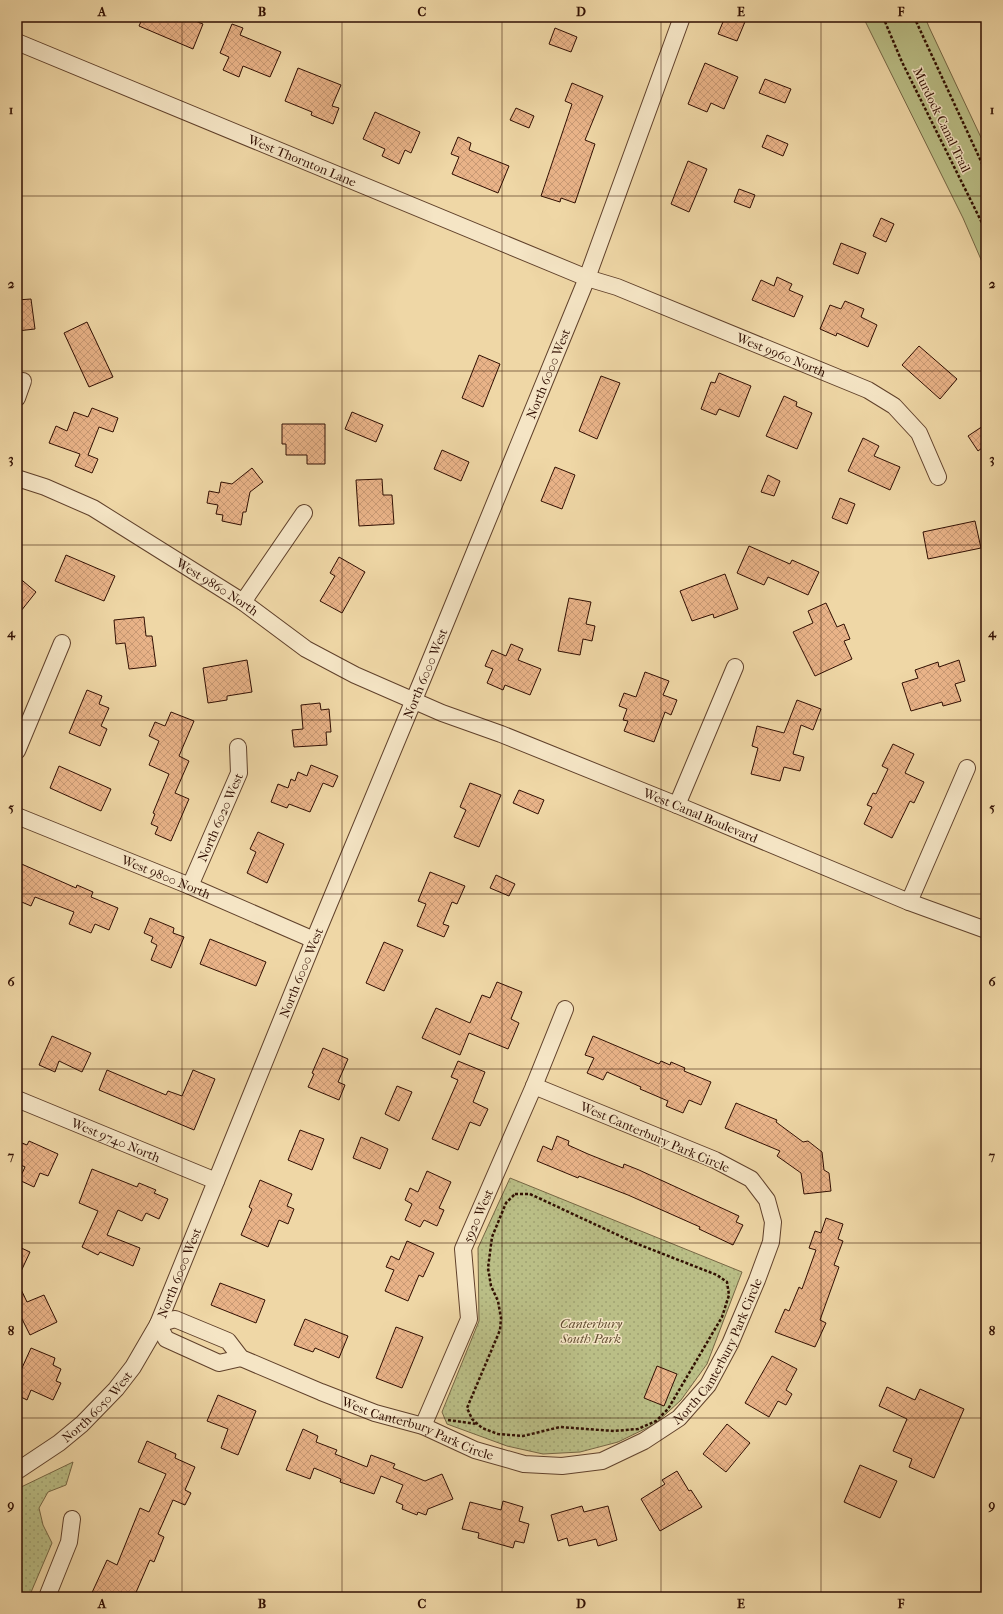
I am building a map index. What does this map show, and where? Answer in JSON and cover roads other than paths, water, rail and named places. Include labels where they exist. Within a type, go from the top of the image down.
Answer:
[{"type":"street","name":"North 6000 West","points":[[158,1324],[314,940],[587,278],[682,17]]},
{"type":"street","name":"West Thornton Lane","points":[[17,42],[587,278]]},
{"type":"street","name":"West 9960 North","points":[[587,278],[617,287],[868,390],[894,406],[919,432],[938,477]]},
{"type":"street","points":[[17,398],[23,381]]},
{"type":"street","name":"West 9860 North","points":[[17,478],[45,487],[93,508],[243,602],[306,649],[355,675],[414,700]]},
{"type":"street","points":[[243,602],[304,513]]},
{"type":"street","points":[[17,751],[62,643]]},
{"type":"street","points":[[677,805],[735,667]]},
{"type":"street","name":"West Canal Boulevard","points":[[414,700],[442,713],[501,734],[677,805],[909,902],[986,930]]},
{"type":"street","name":"North 6020 West","points":[[190,886],[239,773],[238,747]]},
{"type":"street","points":[[909,902],[967,768]]},
{"type":"street","name":"West 9800 North","points":[[17,816],[190,886],[314,940]]},
{"type":"street","name":"5920 West","points":[[423,1426],[469,1319],[463,1249],[534,1086],[565,1009]]},
{"type":"street","name":"West Canterbury Park Circle","points":[[534,1086],[715,1160],[751,1178],[767,1200]]},
{"type":"street","name":"West 9740 North","points":[[17,1099],[216,1180]]},
{"type":"street","name":"North Canterbury Park Circle","points":[[602,1461],[644,1441],[679,1418],[708,1385],[730,1344],[771,1242],[773,1222],[767,1200]]},
{"type":"street","points":[[175,1319],[228,1341],[240,1358],[219,1362],[166,1339],[158,1324],[175,1319]]},
{"type":"street","name":"North 6050 West","points":[[17,1471],[59,1443],[82,1424],[116,1389],[136,1362],[158,1324]]},
{"type":"street","name":"West Canterbury Park Circle","points":[[240,1358],[375,1413],[423,1426],[475,1450],[524,1464],[562,1466],[602,1461]]},
{"type":"street","points":[[47,1597],[69,1542],[72,1519]]},
{"type":"park label","name":"Canterbury South Park","points":[[591,1330]]}]
